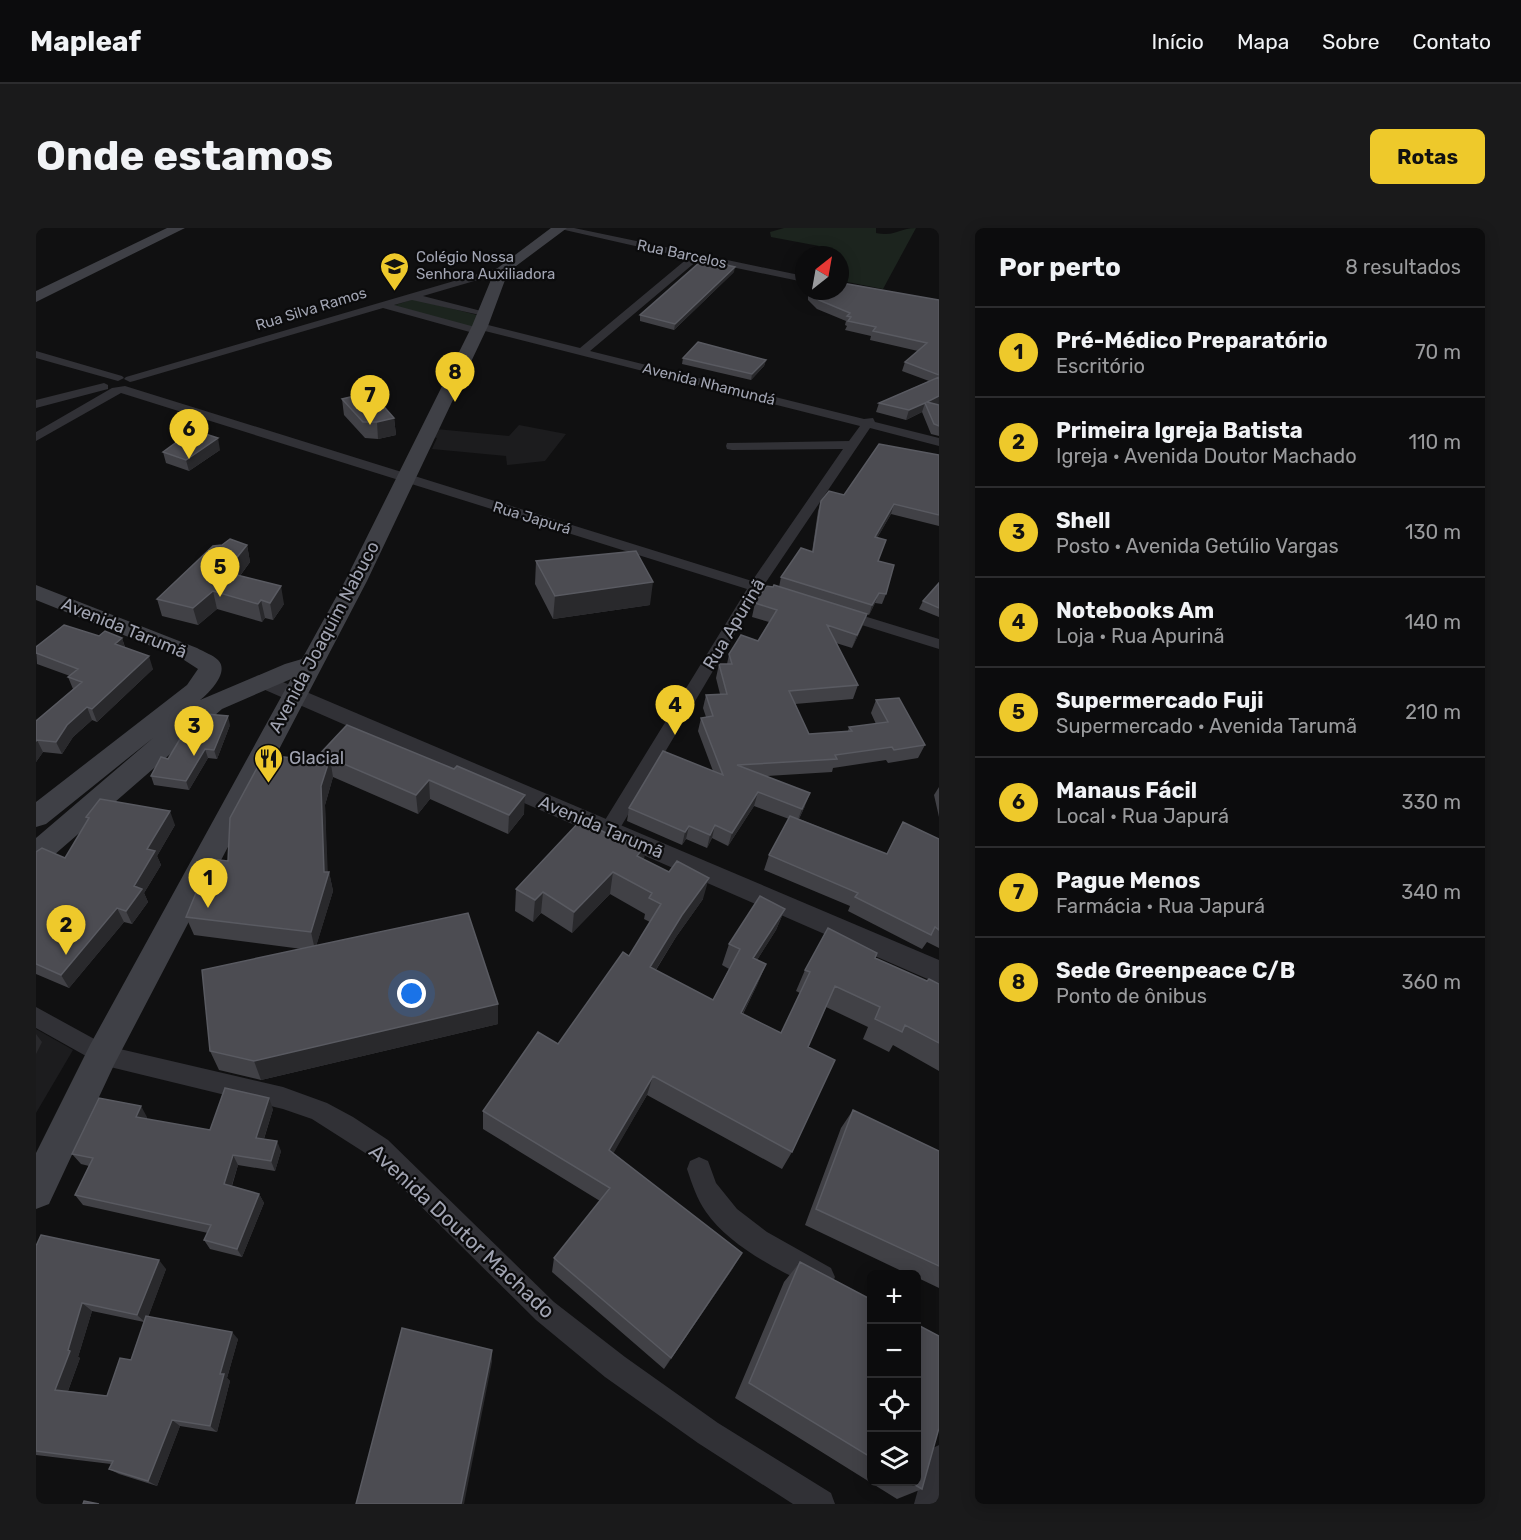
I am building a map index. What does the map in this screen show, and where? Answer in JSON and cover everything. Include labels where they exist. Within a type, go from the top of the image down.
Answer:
[{"type":"main road","points":[[36,297],[178,228]]},
{"type":"main road","name":"Rua Silva Ramos","points":[[502,270],[560,228]]},
{"type":"main road","name":"Avenida Joaquim Nabuco","points":[[36,1191],[102,1055],[356,581],[481,324],[502,270]]},
{"type":"main road","name":"Avenida Tarumã","points":[[36,592],[189,653],[210,666],[210,674],[196,691],[36,817]]},
{"type":"main road","points":[[36,854],[213,703],[293,669],[309,665]]},
{"type":"street","name":"Rua Barcelos","points":[[560,228],[795,277]]},
{"type":"street","points":[[584,350],[679,268],[695,257]]},
{"type":"street","name":"Rua Silva Ramos","points":[[36,404],[119,385],[502,270]]},
{"type":"street","name":"Avenida Nhamundá","points":[[412,297],[481,324]]},
{"type":"street","name":"Avenida Nhamundá","points":[[383,305],[481,324],[939,440]]},
{"type":"street","name":"Rua Japurá","points":[[36,354],[119,385]]},
{"type":"street","name":"Rua Japurá","points":[[36,362],[119,385],[797,595]]},
{"type":"street","points":[[36,437],[119,385]]},
{"type":"street","name":"Rua Apurinã","points":[[609,830],[758,583],[868,422]]},
{"type":"street","points":[[732,446],[852,445]]},
{"type":"street","points":[[939,633],[835,606],[939,644]]},
{"type":"street","name":"Avenida Tarumã","points":[[264,681],[939,972]]},
{"type":"street","name":"Avenida Doutor Machado","points":[[36,1017],[102,1055],[283,1098],[319,1110],[345,1125],[379,1148],[545,1311],[615,1367],[708,1433],[820,1504]]},
{"type":"street","points":[[699,1169],[708,1193],[740,1228],[784,1257],[842,1287]]},
{"type":"street","points":[[929,1504],[939,1460]]},
{"type":"shaded area","points":[[784,228],[876,228],[876,233],[883,234],[916,228],[883,289],[849,282],[849,246],[819,246],[771,237],[770,232]]},
{"type":"shaded area","points":[[414,299],[481,316],[475,329],[389,307]]},
{"type":"shaded area","points":[[519,425],[566,434],[545,461],[507,465],[506,456],[432,449],[437,438],[432,437],[436,429],[509,436]]},
{"type":"shaded area","points":[[36,1029],[73,1050],[36,1113]]},
{"type":"building","points":[[705,260],[735,267],[675,324],[640,315],[699,263]]},
{"type":"building","points":[[849,284],[939,300],[939,375],[905,362],[927,343],[873,331],[876,327],[848,321],[851,317],[847,316],[850,313],[819,300],[849,300]]},
{"type":"building","points":[[698,342],[766,360],[752,374],[683,358]]},
{"type":"building","points":[[939,377],[939,396],[927,402],[939,405],[939,426],[934,424],[925,403],[909,410],[879,403]]},
{"type":"building","points":[[371,392],[394,418],[363,422],[342,399]]},
{"type":"building","points":[[193,430],[218,438],[186,460],[163,452]]},
{"type":"building","points":[[879,444],[939,455],[939,515],[894,504],[875,537],[886,540],[878,561],[894,565],[886,594],[879,593],[872,605],[781,577],[801,548],[813,552],[821,501],[829,491],[844,495]]},
{"type":"building","points":[[230,539],[247,545],[225,572],[281,586],[270,603],[261,600],[258,604],[213,591],[193,608],[157,599],[213,546],[222,545]]},
{"type":"building","points":[[636,551],[653,582],[555,596],[536,561]]},
{"type":"building","points":[[939,583],[939,608],[923,601]]},
{"type":"building","points":[[774,585],[867,614],[857,635],[827,625],[858,685],[789,691],[809,734],[852,731],[849,727],[888,722],[876,700],[899,698],[925,745],[835,755],[837,759],[737,765],[810,793],[802,809],[758,792],[732,833],[715,825],[710,835],[689,826],[685,832],[629,808],[663,751],[723,775],[701,718],[713,716],[706,695],[727,694],[719,664],[732,664],[729,654],[741,635],[758,641],[777,610],[755,603],[766,586],[773,587]]},
{"type":"building","points":[[64,625],[99,636],[105,631],[122,638],[115,644],[149,656],[92,709],[87,707],[67,725],[56,742],[36,741],[36,721],[82,682],[68,677],[78,669],[36,653],[36,647]]},
{"type":"building","points":[[206,714],[228,716],[214,750],[205,749],[186,781],[151,776],[161,757],[168,759],[183,734]]},
{"type":"building","points":[[347,725],[454,769],[457,766],[525,795],[509,815],[429,780],[416,795],[330,758],[321,786],[324,872],[329,872],[311,932],[186,917],[210,859],[228,861],[230,818],[264,755],[314,760]]},
{"type":"building","points":[[100,799],[170,811],[147,849],[155,851],[134,886],[142,889],[126,911],[117,908],[61,975],[36,964],[36,852],[42,848],[65,858],[89,818],[86,817]]},
{"type":"building","points":[[790,816],[887,854],[903,822],[939,839],[939,930],[935,927],[931,935],[855,897],[858,893],[769,855]]},
{"type":"building","points":[[581,820],[625,843],[631,835],[647,843],[637,856],[669,872],[677,861],[709,878],[682,915],[650,967],[713,1000],[740,949],[729,944],[760,896],[785,909],[753,958],[766,964],[741,1013],[781,1033],[810,972],[805,970],[828,928],[877,953],[875,958],[939,984],[939,1043],[905,1025],[902,1032],[875,1019],[880,1007],[835,986],[808,1047],[835,1060],[792,1152],[653,1076],[609,1150],[742,1253],[671,1358],[554,1258],[610,1188],[483,1111],[538,1032],[558,1044],[623,952],[629,956],[661,904],[649,898],[652,893],[613,872],[574,912],[543,892],[535,900],[516,889]]},
{"type":"building","points":[[468,913],[498,1004],[254,1061],[210,1051],[202,970]]},
{"type":"building","points":[[225,1088],[269,1098],[256,1138],[277,1141],[271,1161],[233,1155],[224,1184],[259,1194],[237,1249],[204,1240],[211,1225],[75,1195],[93,1158],[72,1154],[99,1098],[141,1106],[136,1117],[210,1130]]},
{"type":"building","points":[[853,1110],[939,1151],[939,1266],[816,1209]]},
{"type":"building","points":[[41,1235],[159,1260],[137,1315],[82,1303],[68,1350],[70,1351],[55,1390],[107,1396],[120,1358],[131,1360],[146,1316],[232,1332],[220,1374],[224,1374],[210,1426],[172,1420],[148,1481],[109,1469],[113,1461],[36,1451],[36,1246]]},
{"type":"building","points":[[800,1262],[867,1297],[867,1455],[749,1383]]},
{"type":"building","points":[[921,1327],[939,1336],[939,1428],[922,1489],[917,1486],[921,1486]]},
{"type":"building","points":[[402,1328],[492,1350],[461,1504],[356,1504]]},
{"type":"building","points":[[84,1501],[99,1504],[83,1504]]},
{"type":"place","name":"Colégio Nossa Senhora Auxiliadora","points":[[395,292]]},
{"type":"place","name":"Sede Greenpeace C/B","points":[[455,402]]},
{"type":"place","name":"Pague Menos","points":[[370,425]]},
{"type":"place","name":"Manaus Fácil","points":[[189,459]]},
{"type":"place","name":"Supermercado Fuji","points":[[220,597]]},
{"type":"place","name":"Notebooks Am","points":[[675,735]]},
{"type":"place","name":"Shell","points":[[194,756]]},
{"type":"place","name":"Glacial","points":[[268,784]]},
{"type":"place","name":"Pré-Médico Preparatório","points":[[208,908]]},
{"type":"place","name":"Primeira Igreja Batista","points":[[66,955]]}]
